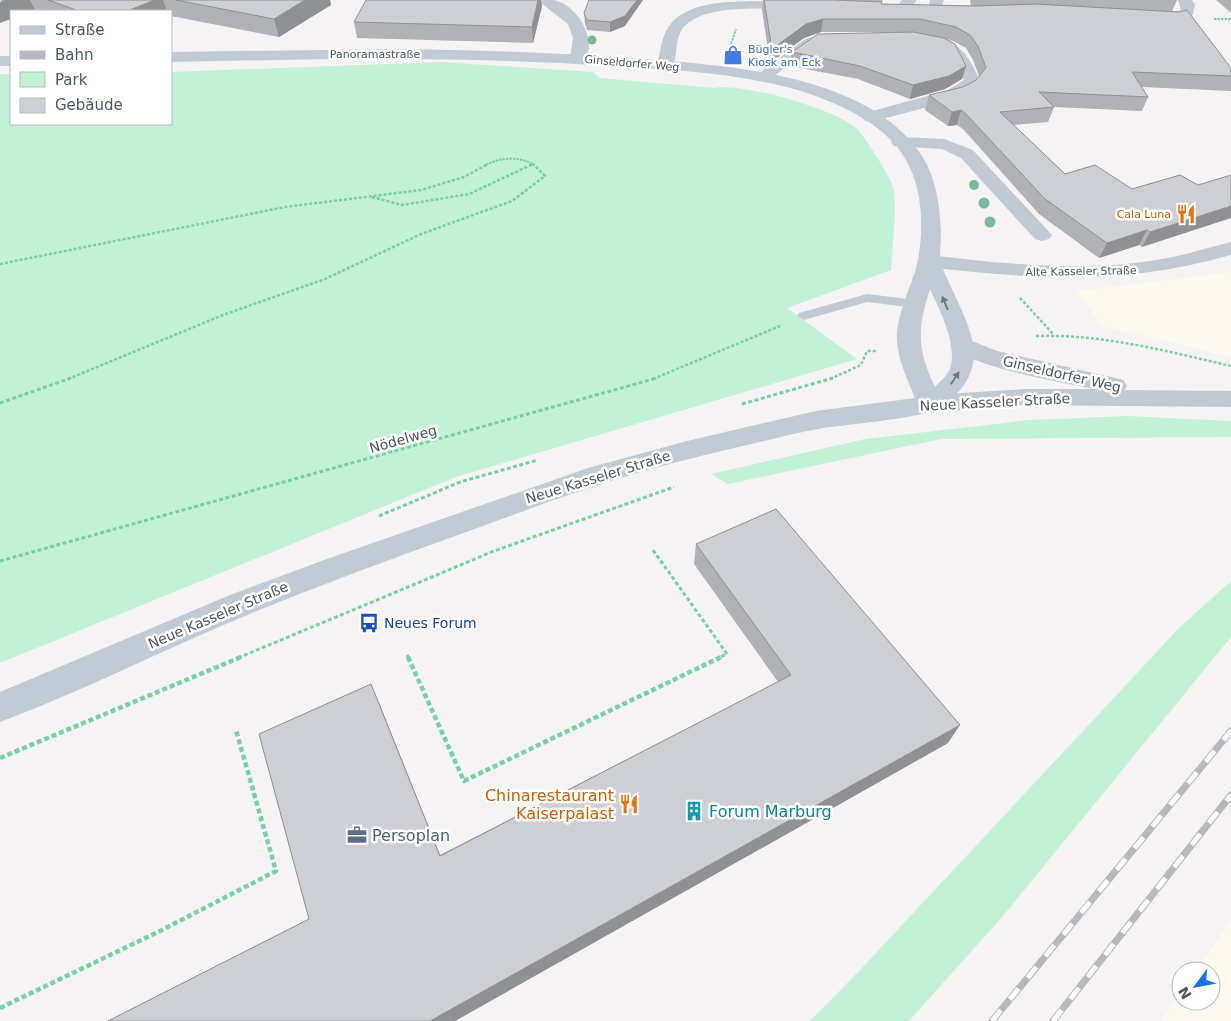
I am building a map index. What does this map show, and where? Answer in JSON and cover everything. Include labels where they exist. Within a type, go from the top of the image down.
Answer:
[{"type":"main road","name":"Panoramastraße","points":[[172,57],[440,54],[578,59]]},
{"type":"main road","name":"Ginseldorfer Weg","points":[[578,59],[665,65],[762,77],[826,94],[871,117],[900,142],[917,163],[927,187],[930,232],[928,261],[908,334],[909,348],[930,404],[954,382],[963,363],[962,344],[928,261]]},
{"type":"main road","name":"Neue Kasseler Straße","points":[[0,707],[241,604],[326,571],[597,475],[687,450],[807,422],[851,414],[930,404]]},
{"type":"street","name":"Ginseldorfer Weg","points":[[544,0],[571,17],[578,28],[581,46],[578,59]]},
{"type":"street","points":[[1136,17],[1173,19],[1188,12],[1185,0]]},
{"type":"street","points":[[665,65],[672,33],[683,18],[702,9],[753,3],[816,6]]},
{"type":"street","points":[[883,8],[906,5],[936,6],[950,12]]},
{"type":"street","points":[[762,77],[810,42],[838,38]]},
{"type":"street","points":[[871,117],[952,95],[964,89],[972,81],[960,54],[943,42],[909,39]]},
{"type":"street","points":[[900,142],[945,143],[962,150],[1005,193],[1042,235]]},
{"type":"street","name":"Alte Kasseler Straße","points":[[928,261],[1002,270],[1112,272],[1145,269],[1197,259],[1231,248]]},
{"type":"street","name":"Ginseldorfer Weg","points":[[962,344],[972,351],[1019,365],[1165,397]]},
{"type":"street","name":"Neue Kasseler Straße","points":[[930,404],[1024,397],[1231,399]]},
{"type":"lane","points":[[804,316],[867,298],[916,304]]},
{"type":"path","points":[[722,72],[753,3]]},
{"type":"path","points":[[1215,19],[1231,19]]},
{"type":"path","points":[[0,264],[285,207],[421,190],[464,177],[497,159],[524,160],[533,164],[545,176],[512,201],[421,234],[325,279],[223,315],[49,388],[0,403]]},
{"type":"path","points":[[368,196],[402,204],[470,194],[533,164]]},
{"type":"path","points":[[1002,270],[1014,291],[1054,335],[1111,339],[1231,366]]},
{"type":"path","name":"Nödelweg","points":[[0,561],[662,377],[804,316]]},
{"type":"path","points":[[0,758],[494,551],[682,484]]},
{"type":"path","points":[[408,655],[464,782],[541,743],[649,694],[727,654],[653,550]]},
{"type":"path","points":[[0,1008],[158,932],[276,870],[236,730]]},
{"type":"shaded area","points":[[1231,272],[1231,357],[1102,326],[1076,291]]},
{"type":"shaded area","points":[[1231,920],[1231,1021],[1161,1021],[1171,1006],[1171,1011],[1221,1011],[1221,961],[1203,961]]},
{"type":"green space","points":[[440,62],[593,72],[600,78],[744,89],[788,99],[830,113],[846,121],[857,129],[884,168],[892,185],[895,199],[891,270],[787,308],[857,359],[456,477],[0,663],[0,74],[10,74],[10,125],[172,125],[172,72]]},
{"type":"green space","points":[[1127,416],[1231,421],[1231,437],[941,439],[728,484],[711,474],[865,439],[1030,420]]},
{"type":"green space","points":[[1231,581],[1231,637],[1003,916],[909,1021],[810,1021],[861,969],[1180,627]]},
{"type":"building","points":[[48,0],[155,0],[130,10],[76,10]]},
{"type":"building","points":[[176,0],[305,0],[274,19]]},
{"type":"building","points":[[366,0],[538,0],[532,27],[354,22]]},
{"type":"building","points":[[589,0],[637,0],[625,16],[610,22],[587,20],[584,13]]},
{"type":"building","points":[[764,0],[834,0],[882,2],[881,4],[976,6],[1036,4],[1179,12],[1187,10],[1231,68],[1231,76],[1132,72],[1148,97],[1039,92],[1054,107],[1000,112],[1065,174],[1095,165],[1132,189],[1180,175],[1198,185],[1231,175],[1231,206],[1150,232],[1147,230],[1107,243],[1045,199],[961,110],[952,112],[929,95],[963,87],[976,80],[986,68],[978,46],[970,35],[956,27],[920,19],[823,19],[806,24],[772,49]]},
{"type":"building","points":[[913,32],[944,38],[955,44],[966,66],[949,76],[913,85],[860,66],[792,52],[818,34]]},
{"type":"building","name":"Forum Marburg","points":[[776,509],[960,725],[430,1021],[108,1021],[309,919],[259,734],[371,684],[440,856],[791,675],[696,544]]},
{"type":"railway","points":[[992,1021],[1231,731]]},
{"type":"railway","points":[[1053,1021],[1231,795]]},
{"type":"place","name":"Bügler's Kiosk am Eck","points":[[733,55]]},
{"type":"place","name":"Cala Luna","points":[[1186,214]]},
{"type":"place","name":"Neues Forum","points":[[369,623]]},
{"type":"place","name":"Chinarestaurant Kaiserpalast","points":[[629,804]]},
{"type":"place","name":"Forum Marburg","points":[[694,811]]},
{"type":"place","name":"Persoplan","points":[[357,835]]}]
